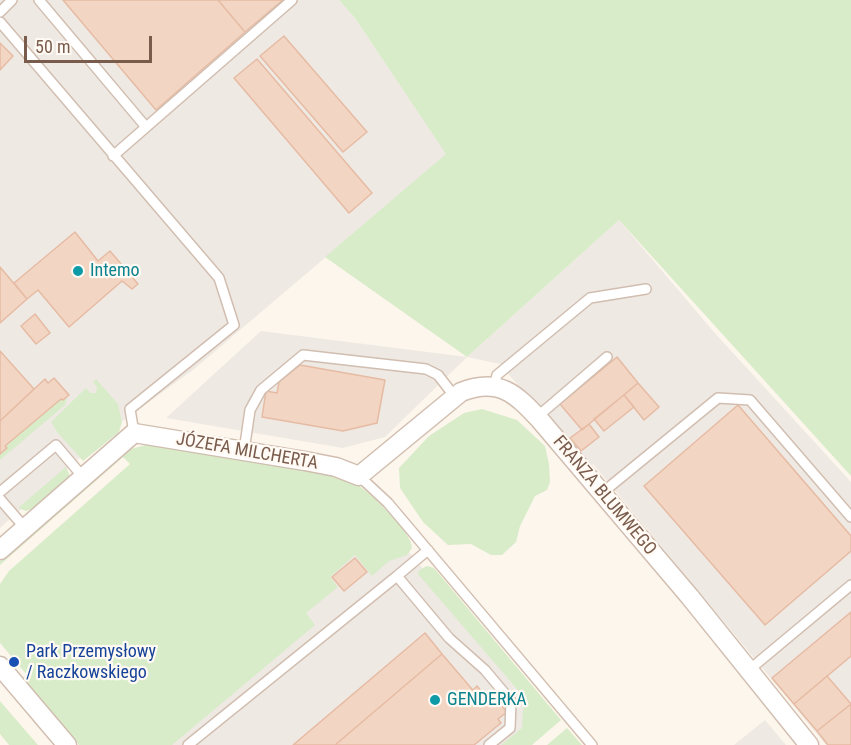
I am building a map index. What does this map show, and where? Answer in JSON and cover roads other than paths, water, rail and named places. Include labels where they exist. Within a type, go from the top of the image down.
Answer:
[{"type":"street","points":[[359,476],[455,397],[473,388],[494,386]]},
{"type":"street","name":"FRANZA BLUMWEGO","points":[[494,386],[513,393],[537,417],[809,745]]},
{"type":"street","name":"JÓZEFA MILCHERTA","points":[[134,433],[336,467],[359,476]]},
{"type":"street","points":[[0,550],[134,433]]},
{"type":"street","points":[[2,671],[67,745]]},
{"type":"lane","points":[[0,12],[12,0]]},
{"type":"lane","points":[[39,0],[146,127]]},
{"type":"lane","points":[[113,156],[292,0]]},
{"type":"lane","points":[[0,22],[219,278],[234,325],[130,409],[134,433]]},
{"type":"lane","points":[[494,386],[497,375],[590,298],[646,289]]},
{"type":"lane","points":[[244,451],[250,410],[261,390],[303,355],[426,369],[438,375],[455,397]]},
{"type":"lane","points":[[537,417],[608,357]]},
{"type":"lane","points":[[602,494],[718,398],[750,400],[851,516]]},
{"type":"lane","points":[[0,492],[56,445],[83,477]]},
{"type":"lane","points":[[359,476],[388,503],[592,745]]},
{"type":"lane","points":[[0,499],[25,528]]},
{"type":"lane","points":[[188,745],[428,550]]},
{"type":"lane","points":[[397,576],[449,638],[485,670],[511,700],[510,728],[489,745]]},
{"type":"lane","points":[[749,670],[851,585]]},
{"type":"place","name":"Intemo","points":[[78,271]]},
{"type":"place","name":"Park Przemysłowy / Raczkowskiego","points":[[14,662]]},
{"type":"place","name":"GENDERKA","points":[[435,700]]}]
